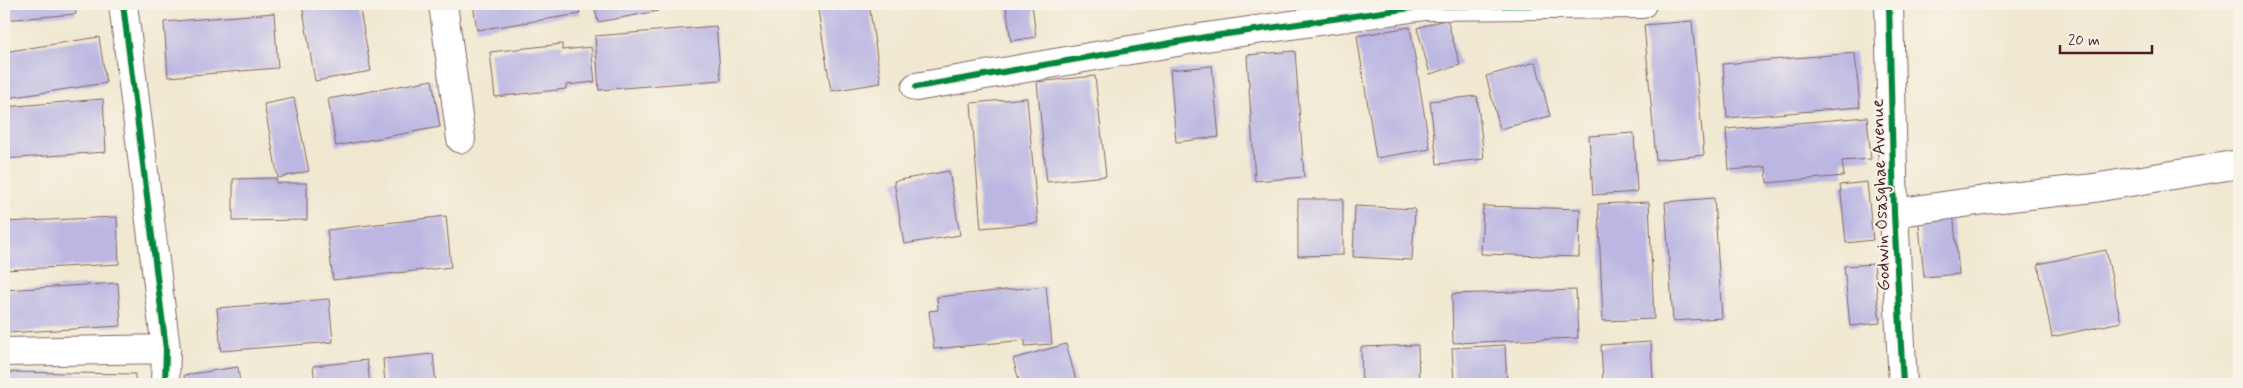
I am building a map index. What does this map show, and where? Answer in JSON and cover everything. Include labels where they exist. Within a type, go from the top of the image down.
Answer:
[{"type":"street","points":[[123,4],[166,349],[165,384]]},
{"type":"street","points":[[443,4],[461,139]]},
{"type":"street","points":[[916,87],[1206,37],[1425,6],[1642,4]]},
{"type":"street","name":"Godwin Osasghae Avenue","points":[[1889,4],[1894,213],[1903,384]]},
{"type":"street","points":[[1894,213],[2238,169]]},
{"type":"street","points":[[4,352],[166,349]]},
{"type":"building","points":[[4,4],[75,4],[76,14],[4,20]]},
{"type":"building","points":[[302,4],[359,4],[371,71],[315,81]]},
{"type":"building","points":[[473,4],[578,4],[580,14],[477,30]]},
{"type":"building","points":[[594,4],[656,4],[658,11],[598,22]]},
{"type":"building","points":[[817,4],[869,4],[881,83],[831,91]]},
{"type":"building","points":[[1032,4],[1036,37],[1011,41],[1006,6]]},
{"type":"building","points":[[274,13],[278,68],[168,77],[164,22]]},
{"type":"building","points":[[1447,19],[1460,65],[1430,74],[1417,28]]},
{"type":"building","points":[[1692,21],[1704,155],[1656,160],[1644,25]]},
{"type":"building","points":[[716,26],[721,80],[599,90],[595,36]]},
{"type":"building","points":[[1410,27],[1430,149],[1376,158],[1357,36]]},
{"type":"building","points":[[99,37],[106,83],[8,98],[4,71],[4,52]]},
{"type":"building","points":[[562,44],[562,50],[591,47],[595,82],[566,85],[566,89],[495,97],[490,52]]},
{"type":"building","points":[[1295,51],[1304,177],[1255,181],[1247,55]]},
{"type":"building","points":[[1855,53],[1860,107],[1727,118],[1723,64]]},
{"type":"building","points":[[1536,62],[1550,116],[1500,129],[1486,76]]},
{"type":"building","points":[[1212,66],[1219,137],[1176,142],[1170,70]]},
{"type":"building","points":[[1095,76],[1106,176],[1047,182],[1037,82]]},
{"type":"building","points":[[432,80],[440,127],[336,146],[328,99]]},
{"type":"building","points":[[1477,96],[1484,159],[1437,164],[1430,101]]},
{"type":"building","points":[[294,98],[309,171],[278,178],[264,104]]},
{"type":"building","points":[[1027,98],[1038,223],[981,228],[971,103]]},
{"type":"building","points":[[103,99],[106,152],[4,159],[4,107]]},
{"type":"building","points":[[1867,117],[1871,159],[1842,161],[1844,176],[1767,183],[1766,167],[1729,170],[1726,129]]},
{"type":"building","points":[[1634,133],[1637,192],[1593,195],[1589,136]]},
{"type":"building","points":[[949,171],[960,235],[904,244],[894,181]]},
{"type":"building","points":[[276,178],[276,183],[307,183],[307,220],[233,221],[233,179]]},
{"type":"building","points":[[1867,182],[1873,240],[1846,243],[1840,185]]},
{"type":"building","points":[[1714,198],[1722,318],[1673,321],[1665,202]]},
{"type":"building","points":[[1298,199],[1343,199],[1343,255],[1298,256]]},
{"type":"building","points":[[1649,202],[1654,319],[1603,321],[1598,204]]},
{"type":"building","points":[[1355,206],[1415,209],[1412,260],[1353,257]]},
{"type":"building","points":[[1483,206],[1580,209],[1579,257],[1481,254]]},
{"type":"building","points":[[1953,211],[1959,274],[1924,277],[1918,215]]},
{"type":"building","points":[[446,216],[451,267],[333,280],[327,230]]},
{"type":"building","points":[[117,217],[119,264],[4,270],[4,222]]},
{"type":"building","points":[[2106,250],[2121,322],[2052,337],[2038,264]]},
{"type":"building","points":[[1874,264],[1880,323],[1850,326],[1844,266]]},
{"type":"building","points":[[118,283],[121,326],[6,333],[4,290]]},
{"type":"building","points":[[1046,286],[1052,344],[1025,346],[1025,340],[934,349],[929,311],[938,310],[937,297]]},
{"type":"building","points":[[1576,290],[1578,338],[1453,343],[1452,294]]},
{"type":"building","points":[[329,299],[333,342],[221,351],[217,308]]},
{"type":"building","points":[[1651,342],[1653,384],[1603,384],[1601,345]]},
{"type":"building","points":[[1066,344],[1077,384],[1020,384],[1013,359]]},
{"type":"building","points":[[1418,345],[1419,384],[1362,384],[1361,347]]},
{"type":"building","points":[[1505,345],[1507,384],[1454,384],[1452,348]]},
{"type":"building","points":[[433,354],[436,384],[385,384],[383,359]]},
{"type":"building","points":[[367,360],[370,384],[315,384],[313,366]]},
{"type":"building","points":[[238,367],[240,384],[185,384],[184,375]]},
{"type":"building","points":[[4,372],[135,374],[135,384],[4,384]]},
{"type":"cycle path","points":[[123,4],[166,349],[165,384]]},
{"type":"cycle path","points":[[916,87],[1206,37],[1425,6],[1642,4]]},
{"type":"cycle path","points":[[1889,4],[1894,213],[1903,384]]}]
